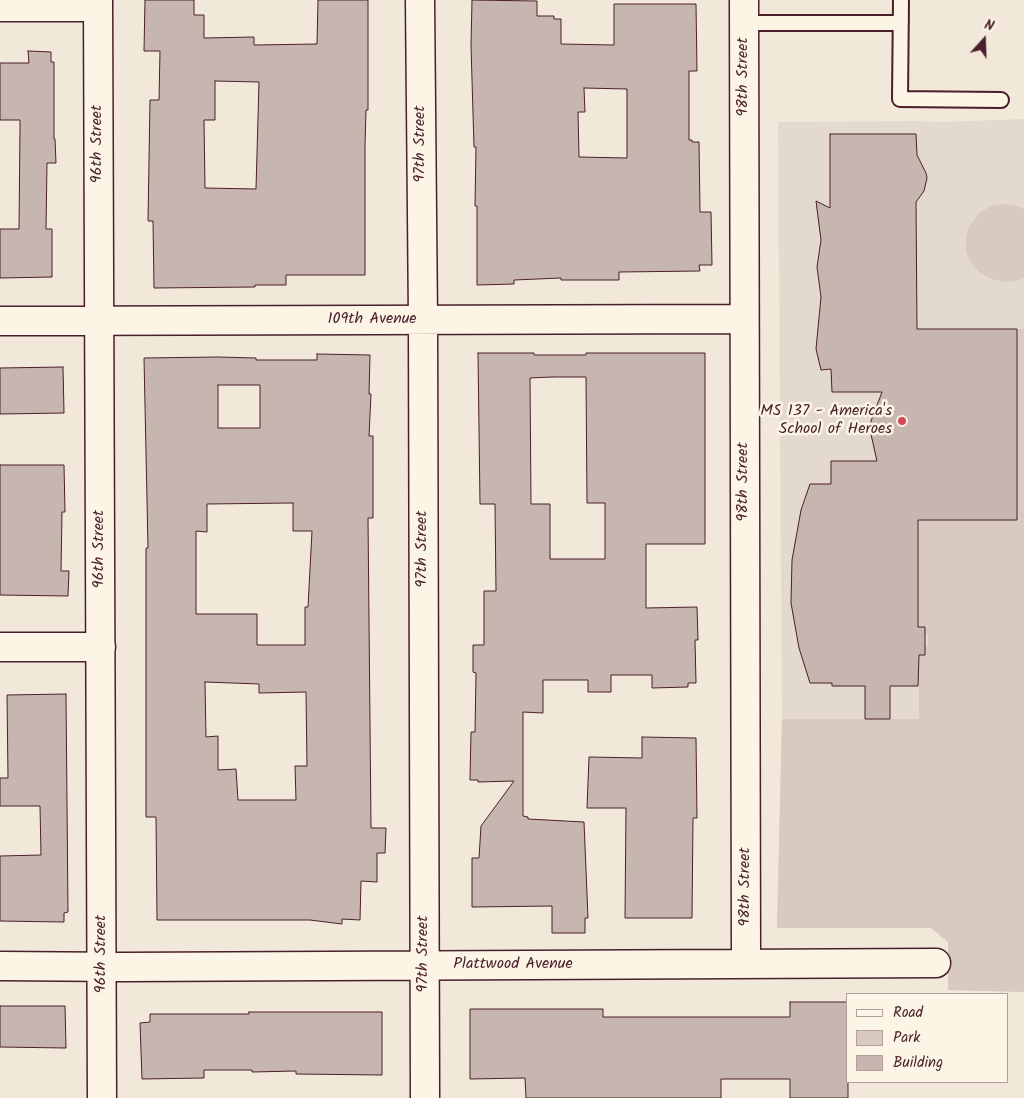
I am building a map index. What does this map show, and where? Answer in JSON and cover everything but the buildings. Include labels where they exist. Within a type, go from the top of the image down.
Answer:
[{"type":"street","name":"97th Street","points":[[420,0],[423,320],[424,1098]]},
{"type":"street","points":[[0,7],[98,4]]},
{"type":"street","name":"96th Street","points":[[98,4],[102,1098]]},
{"type":"street","name":"98th Street","points":[[744,12],[746,963]]},
{"type":"street","name":"109th Avenue","points":[[0,321],[744,319]]},
{"type":"street","points":[[0,647],[101,647]]},
{"type":"street","name":"Plattwood Avenue","points":[[0,966],[936,963]]},
{"type":"lane","points":[[901,0],[900,99],[1001,100]]},
{"type":"lane","points":[[744,12],[901,22]]},
{"type":"shaded area","name":"MS 137 - America's School of Heroes","points":[[1024,119],[1024,992],[948,990],[948,942],[931,928],[777,928],[782,719],[778,122],[941,122]]},
{"type":"green space","points":[[1002,204],[1018,206],[1024,209],[1024,278],[1006,282],[992,279],[980,273],[971,263],[966,251],[966,237],[969,227],[978,214],[991,206]]},
{"type":"green space","points":[[1017,329],[1024,329],[1024,992],[948,990],[948,942],[931,928],[777,928],[782,719],[919,719],[919,655],[925,654],[925,646],[928,646],[928,634],[925,634],[925,627],[918,627],[918,520],[1017,519]]},
{"type":"place","name":"MS 137 - America's School of Heroes","points":[[902,421]]}]
